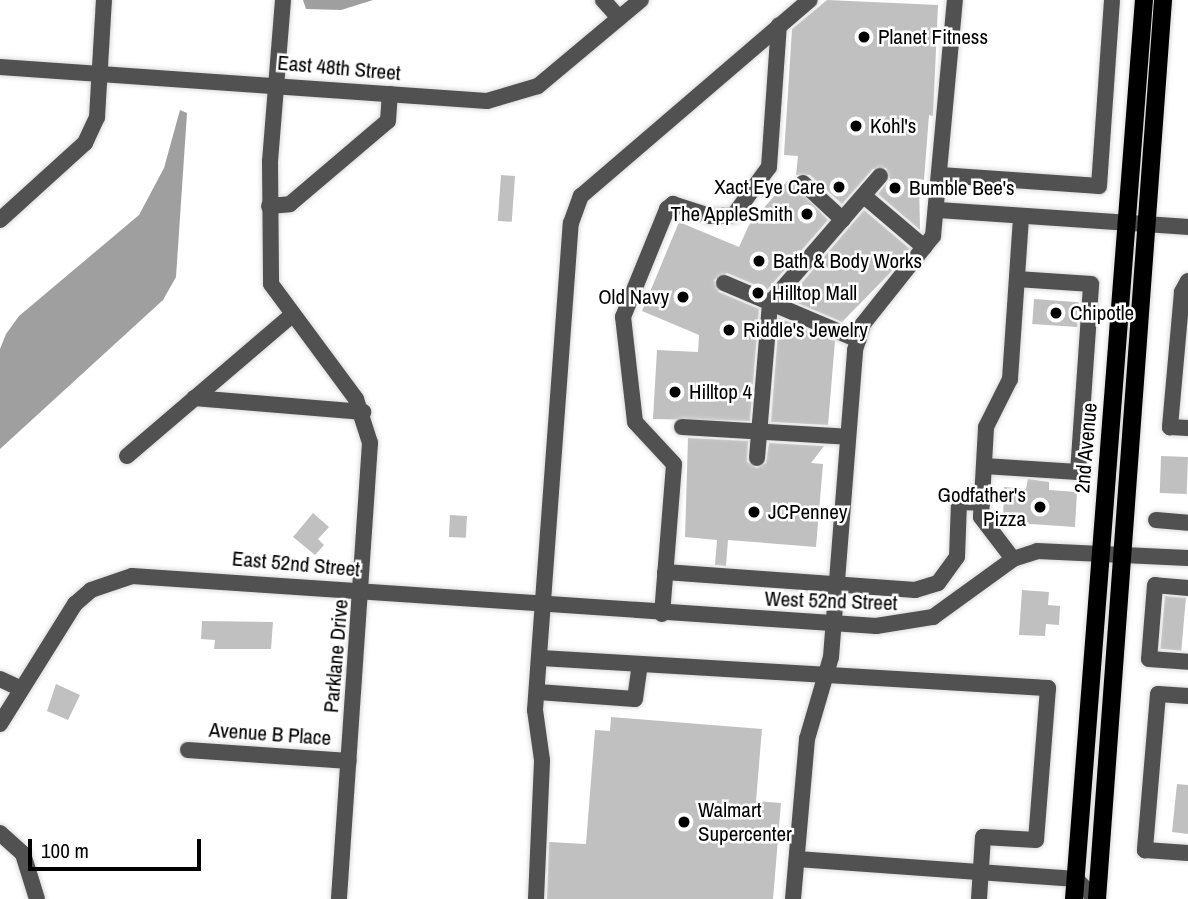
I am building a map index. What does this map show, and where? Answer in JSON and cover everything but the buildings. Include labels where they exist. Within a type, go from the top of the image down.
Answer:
[{"type":"main road","name":"2nd Avenue","points":[[1074,899],[1144,0]]},
{"type":"main road","name":"2nd Avenue","points":[[1096,899],[1163,0]]},
{"type":"street","points":[[0,220],[85,143],[97,117],[104,0]]},
{"type":"street","name":"Parklane Drive","points":[[283,0],[275,84],[269,206],[271,284],[363,412],[371,470],[339,899]]},
{"type":"street","points":[[603,0],[619,18]]},
{"type":"street","name":"East 48th Street","points":[[0,66],[487,101],[538,86],[641,0]]},
{"type":"street","points":[[536,899],[542,760],[538,692],[542,606],[565,260],[581,197],[810,0]]},
{"type":"street","points":[[793,899],[807,739],[826,673],[834,624],[858,340],[863,324],[933,236],[939,209],[955,0]]},
{"type":"street","points":[[941,175],[1099,186],[1112,0]]},
{"type":"street","points":[[662,614],[674,464],[635,422],[623,317],[667,209],[673,204],[724,218],[734,215],[769,167],[779,25]]},
{"type":"street","points":[[269,206],[290,204],[388,121],[390,94]]},
{"type":"street","points":[[757,458],[770,303],[880,176]]},
{"type":"street","points":[[803,183],[843,220]]},
{"type":"street","points":[[864,196],[924,247]]},
{"type":"street","points":[[939,209],[1188,228]]},
{"type":"street","points":[[1013,559],[983,524],[982,503],[986,427],[1010,379],[1021,216]]},
{"type":"street","points":[[984,466],[1078,472],[1091,284],[1017,279]]},
{"type":"street","points":[[1188,281],[1182,292],[1182,372],[1170,427],[1188,428]]},
{"type":"street","points":[[724,283],[858,340]]},
{"type":"street","points":[[127,456],[293,314]]},
{"type":"street","points":[[194,398],[363,412]]},
{"type":"street","points":[[682,427],[848,437]]},
{"type":"street","points":[[665,572],[915,590],[938,583],[957,557],[959,502],[982,503]]},
{"type":"street","points":[[1156,520],[1188,523]]},
{"type":"street","name":"West 52nd Street","points":[[662,614],[834,624],[909,624],[933,617],[1013,559],[1037,551],[1101,551],[1188,558]]},
{"type":"street","name":"East 52nd Street","points":[[0,724],[19,688],[75,604],[91,590],[132,576],[662,614]]},
{"type":"street","points":[[1188,588],[1155,585],[1149,659],[1188,662]]},
{"type":"street","points":[[541,658],[1048,688],[1036,840],[983,837],[979,899]]},
{"type":"street","points":[[538,692],[635,699],[640,664]]},
{"type":"street","points":[[0,679],[19,688]]},
{"type":"street","points":[[1188,696],[1158,694],[1145,850],[1188,853]]},
{"type":"street","name":"Avenue B Place","points":[[188,750],[349,761]]},
{"type":"street","points":[[0,833],[23,854],[37,899]]},
{"type":"street","points":[[797,859],[981,870],[1076,879],[1096,899]]},
{"type":"shaded area","points":[[303,0],[373,0],[341,10],[306,9]]},
{"type":"shaded area","points":[[180,110],[187,113],[176,277],[163,300],[0,449],[0,349],[6,334],[19,316],[139,215],[164,168]]},
{"type":"place","name":"Planet Fitness","points":[[864,37]]},
{"type":"place","name":"Kohl's","points":[[856,126]]},
{"type":"place","name":"Xact Eye Care","points":[[839,187]]},
{"type":"place","name":"Bumble Bee's","points":[[895,188]]},
{"type":"place","name":"The AppleSmith","points":[[807,214]]},
{"type":"place","name":"Bath & Body Works","points":[[759,261]]},
{"type":"place","name":"Hilltop Mall","points":[[758,293]]},
{"type":"place","name":"Old Navy","points":[[683,297]]},
{"type":"place","name":"Chipotle","points":[[1056,313]]},
{"type":"place","name":"Riddle's Jewelry","points":[[729,330]]},
{"type":"place","name":"Hilltop 4","points":[[675,392]]},
{"type":"place","name":"Godfather's Pizza","points":[[1040,507]]},
{"type":"place","name":"JCPenney","points":[[754,512]]},
{"type":"place","name":"Walmart Supercenter","points":[[684,822]]}]
